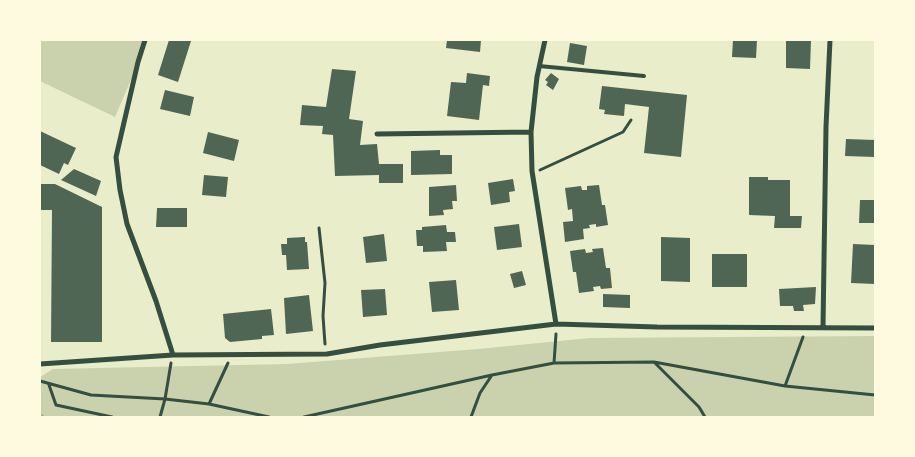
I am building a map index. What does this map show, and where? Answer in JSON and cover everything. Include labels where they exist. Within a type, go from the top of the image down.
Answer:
[{"type":"street","points":[[145,40],[138,62],[116,157],[127,224],[156,301],[173,355]]},
{"type":"street","points":[[544,40],[539,66],[532,132],[532,171],[556,324]]},
{"type":"street","points":[[823,327],[826,128],[830,40]]},
{"type":"street","points":[[377,134],[532,132]]},
{"type":"street","points":[[40,364],[173,355],[327,354],[380,345],[556,324],[657,327],[875,328]]},
{"type":"lane","points":[[539,66],[644,76]]},
{"type":"path","points":[[532,171],[544,169],[622,132],[631,120]]},
{"type":"path","points":[[319,228],[325,283],[323,335]]},
{"type":"path","points":[[554,363],[556,324]]},
{"type":"path","points":[[786,386],[807,327]]},
{"type":"path","points":[[160,417],[173,355]]},
{"type":"path","points":[[209,404],[231,356]]},
{"type":"path","points":[[654,362],[699,407],[705,417]]},
{"type":"path","points":[[304,417],[554,363],[654,362],[786,386],[875,395]]},
{"type":"path","points":[[471,417],[480,393],[492,375]]},
{"type":"path","points":[[40,381],[91,395],[165,399],[209,404],[269,417]]},
{"type":"path","points":[[49,384],[56,405],[112,417]]},
{"type":"green space","points":[[40,40],[148,40],[115,117],[40,81]]},
{"type":"green space","points":[[875,336],[875,417],[40,417],[40,377],[53,369],[287,364],[590,338]]},
{"type":"building","points":[[169,40],[191,41],[178,82],[158,75]]},
{"type":"building","points":[[447,40],[481,40],[480,52],[446,48]]},
{"type":"building","points":[[733,40],[757,40],[756,58],[732,57]]},
{"type":"building","points":[[786,40],[811,40],[810,69],[786,68]]},
{"type":"building","points":[[570,43],[587,46],[584,65],[567,62]]},
{"type":"building","points":[[332,69],[356,71],[349,119],[363,121],[360,145],[377,144],[379,164],[403,164],[403,183],[379,183],[379,175],[335,176],[333,135],[322,134],[323,126],[300,125],[302,105],[326,107]]},
{"type":"building","points":[[467,73],[490,76],[489,86],[483,85],[479,120],[447,116],[451,82],[466,83]]},
{"type":"building","points":[[551,73],[559,79],[553,90],[546,85],[548,82],[545,80]]},
{"type":"building","points":[[602,86],[687,95],[681,157],[644,153],[649,107],[625,104],[624,116],[604,114],[605,110],[599,109]]},
{"type":"building","points":[[165,90],[194,97],[190,116],[160,109]]},
{"type":"building","points":[[40,131],[76,148],[68,165],[64,163],[59,174],[40,165]]},
{"type":"building","points":[[208,132],[239,140],[234,161],[203,153]]},
{"type":"building","points":[[846,139],[875,140],[875,157],[845,156]]},
{"type":"building","points":[[440,150],[440,155],[452,155],[452,174],[411,175],[411,151]]},
{"type":"building","points":[[74,169],[101,181],[96,196],[61,180]]},
{"type":"building","points":[[204,175],[228,177],[226,197],[202,195]]},
{"type":"building","points":[[749,177],[768,177],[768,180],[790,180],[790,216],[802,216],[801,228],[774,228],[775,216],[749,215]]},
{"type":"building","points":[[513,179],[515,191],[509,192],[510,202],[491,205],[488,183]]},
{"type":"building","points":[[40,184],[55,184],[102,207],[102,342],[51,342],[52,210],[40,210]]},
{"type":"building","points":[[456,185],[457,201],[452,201],[453,209],[443,210],[444,215],[429,216],[429,187]]},
{"type":"building","points":[[599,185],[608,225],[596,227],[596,224],[589,225],[590,228],[583,229],[584,239],[565,242],[563,222],[573,221],[572,209],[568,210],[565,188],[581,186],[582,190],[587,190],[587,186]]},
{"type":"building","points":[[860,200],[875,200],[875,223],[859,223]]},
{"type":"building","points":[[157,208],[187,208],[187,227],[156,227]]},
{"type":"building","points":[[519,224],[522,247],[497,250],[494,227]]},
{"type":"building","points":[[446,225],[447,232],[455,232],[456,242],[446,242],[447,251],[423,252],[423,246],[417,246],[416,230],[422,230],[422,227]]},
{"type":"building","points":[[384,234],[387,261],[366,263],[363,237]]},
{"type":"building","points":[[305,237],[309,269],[287,270],[286,255],[282,255],[281,244],[287,244],[287,238]]},
{"type":"building","points":[[661,237],[690,238],[690,282],[661,281]]},
{"type":"building","points":[[853,244],[875,245],[875,284],[851,283]]},
{"type":"building","points":[[603,248],[606,268],[610,268],[612,288],[601,289],[600,286],[593,287],[594,291],[579,293],[570,251],[585,249],[586,253],[593,252],[592,249]]},
{"type":"building","points":[[712,254],[747,254],[747,287],[712,287]]},
{"type":"building","points":[[522,271],[526,285],[514,288],[510,274]]},
{"type":"building","points":[[456,280],[459,310],[432,312],[429,282]]},
{"type":"building","points":[[816,287],[815,304],[803,305],[804,311],[794,311],[793,306],[780,306],[779,289]]},
{"type":"building","points":[[385,289],[387,315],[363,317],[361,290]]},
{"type":"building","points":[[603,294],[630,295],[630,308],[603,307]]},
{"type":"building","points":[[309,295],[313,331],[286,334],[284,298]]},
{"type":"building","points":[[271,309],[274,335],[262,336],[262,339],[230,342],[225,338],[223,314]]}]
